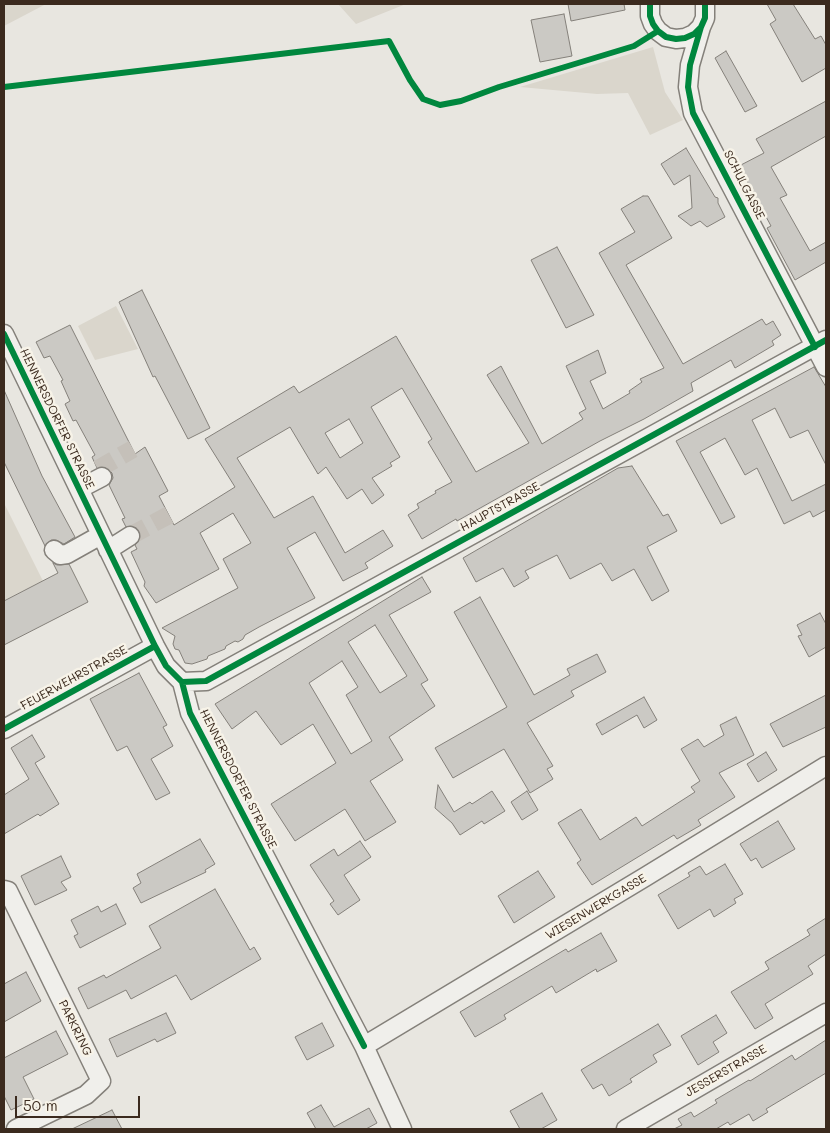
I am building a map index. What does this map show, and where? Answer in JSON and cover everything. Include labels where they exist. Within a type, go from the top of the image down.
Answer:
[{"type":"street","points":[[650,4],[650,16],[653,24],[658,31],[666,36],[676,39],[685,38],[694,34],[701,27]]},
{"type":"street","name":"SCHULGASSE","points":[[705,4],[705,18],[690,65],[688,87],[693,113],[820,344],[826,367]]},
{"type":"street","name":"HENNERSDORFER STRASSE","points":[[4,334],[155,646],[166,666],[182,682],[190,713],[364,1046],[402,1129]]},
{"type":"street","name":"HAUPTSTRASSE","points":[[182,682],[206,681],[820,344]]},
{"type":"street","points":[[77,485],[100,473]]},
{"type":"street","points":[[54,550],[60,555],[67,554],[130,536]]},
{"type":"street","name":"FEUERWEHRSTRASSE","points":[[4,729],[155,646]]},
{"type":"street","name":"WIESENWERKGASSE","points":[[364,1046],[826,766]]},
{"type":"street","name":"PARKRING","points":[[4,890],[8,891],[101,1082],[86,1095],[16,1129]]},
{"type":"street","name":"JESSERSTRASSE","points":[[626,1129],[826,1013]]},
{"type":"shaded area","points":[[4,4],[46,4],[4,26]]},
{"type":"shaded area","points":[[338,4],[406,4],[356,24]]},
{"type":"shaded area","points":[[653,47],[665,92],[683,120],[650,135],[628,93],[597,94],[520,87]]},
{"type":"shaded area","points":[[116,306],[138,349],[95,360],[78,326]]},
{"type":"shaded area","points":[[4,503],[43,581],[4,601]]},
{"type":"building","points":[[568,4],[624,4],[625,10],[571,21]]},
{"type":"building","points":[[767,4],[793,4],[815,39],[821,36],[826,45],[826,68],[802,82],[770,24],[776,20]]},
{"type":"building","points":[[564,14],[572,56],[540,62],[531,20]]},
{"type":"building","points":[[726,51],[757,106],[745,112],[715,58]]},
{"type":"building","points":[[826,101],[826,136],[771,167],[787,195],[780,198],[810,251],[826,242],[826,262],[795,280],[767,228],[771,226],[739,166],[764,153],[756,139]]},
{"type":"building","points":[[686,148],[715,197],[718,198],[718,203],[725,217],[707,227],[700,221],[691,226],[678,216],[692,208],[690,175],[674,185],[661,164]]},
{"type":"building","points":[[643,196],[648,196],[672,238],[626,265],[683,364],[762,319],[766,325],[773,321],[781,335],[772,341],[774,345],[735,368],[731,360],[691,383],[693,391],[422,539],[408,515],[419,508],[417,504],[452,482],[428,442],[432,439],[402,388],[371,407],[400,457],[390,463],[392,466],[372,478],[384,495],[372,504],[362,489],[347,499],[326,467],[318,474],[290,427],[237,458],[274,518],[313,496],[345,553],[383,530],[393,546],[365,563],[368,568],[343,581],[315,532],[287,548],[315,598],[259,627],[245,635],[238,642],[235,641],[226,646],[225,649],[208,656],[207,659],[192,664],[185,663],[179,650],[175,649],[173,644],[175,636],[162,628],[238,588],[223,559],[251,543],[233,513],[200,533],[219,569],[156,603],[144,586],[145,582],[131,552],[137,549],[135,545],[140,540],[139,531],[134,526],[126,527],[122,519],[125,518],[109,485],[113,478],[112,473],[107,468],[97,468],[92,457],[95,455],[76,420],[73,421],[65,404],[70,401],[61,381],[63,380],[50,356],[44,358],[36,342],[70,325],[135,454],[145,447],[168,491],[159,496],[174,525],[235,487],[205,439],[294,386],[299,393],[396,336],[476,472],[529,443],[487,375],[501,366],[542,444],[583,419],[579,413],[586,409],[566,366],[598,350],[606,373],[590,381],[603,409],[630,393],[629,391],[642,382],[640,379],[664,368],[599,253],[635,232],[621,209]],"holes":[[[349,419],[363,443],[340,458],[325,433]]]},
{"type":"building","points":[[557,247],[594,315],[566,328],[531,260]]},
{"type":"building","points":[[142,290],[210,428],[188,439],[155,376],[153,377],[119,302]]},
{"type":"building","points":[[814,367],[826,387],[826,465],[808,430],[790,438],[775,408],[752,420],[792,501],[826,484],[826,510],[813,517],[810,511],[784,524],[757,468],[745,475],[725,438],[700,452],[735,517],[721,524],[676,441]]},
{"type":"building","points":[[4,390],[42,476],[75,537],[64,544],[51,540],[45,546],[4,462]]},
{"type":"building","points":[[632,466],[663,516],[668,514],[677,531],[647,547],[669,591],[652,601],[634,569],[612,581],[601,563],[570,579],[557,555],[525,571],[529,578],[514,587],[503,568],[476,582],[463,558],[618,468]]},
{"type":"building","points":[[53,563],[57,565],[69,564],[88,602],[4,645],[4,601],[58,573]]},
{"type":"building","points":[[422,577],[431,592],[389,615],[428,680],[421,684],[435,706],[389,737],[403,760],[370,781],[396,822],[365,841],[345,809],[295,841],[271,804],[336,763],[313,724],[281,745],[256,711],[232,729],[215,704]],"holes":[[[375,625],[407,676],[380,693],[348,642]],[[342,661],[358,687],[346,695],[372,741],[351,754],[309,683]]]},
{"type":"building","points":[[480,597],[534,695],[570,675],[567,669],[597,654],[606,672],[571,691],[574,696],[527,723],[553,766],[547,769],[553,779],[530,793],[504,749],[453,778],[435,748],[507,707],[454,612]]},
{"type":"building","points":[[820,613],[826,624],[826,647],[809,657],[798,636],[802,635],[797,625]]},
{"type":"building","points":[[139,673],[167,725],[163,727],[173,746],[151,759],[170,793],[156,800],[127,746],[117,751],[90,699]]},
{"type":"building","points":[[826,695],[826,727],[783,747],[770,724]]},
{"type":"building","points":[[644,697],[657,720],[644,728],[637,715],[602,735],[596,724]]},
{"type":"building","points":[[736,717],[754,755],[719,773],[735,797],[698,820],[701,825],[677,839],[674,835],[592,885],[577,863],[581,860],[558,823],[581,809],[600,840],[636,817],[642,826],[695,792],[691,787],[700,781],[681,749],[698,739],[704,747],[724,735],[720,725]]},
{"type":"building","points":[[32,735],[45,757],[35,763],[59,804],[4,834],[4,795],[29,779],[11,748]]},
{"type":"building","points":[[766,752],[777,770],[758,782],[747,764]]},
{"type":"building","points":[[438,785],[454,812],[470,802],[472,804],[492,791],[505,811],[484,824],[482,821],[460,835],[452,823],[435,808]]},
{"type":"building","points":[[527,791],[538,810],[522,820],[511,802]]},
{"type":"building","points":[[778,821],[795,849],[762,868],[756,858],[751,861],[740,844]]},
{"type":"building","points":[[200,839],[215,864],[205,870],[206,872],[141,903],[133,888],[141,883],[137,874]]},
{"type":"building","points":[[360,841],[371,857],[344,875],[360,900],[338,915],[330,904],[334,901],[310,865],[334,849],[338,856]]},
{"type":"building","points":[[61,856],[71,877],[61,882],[67,890],[35,905],[21,876]]},
{"type":"building","points":[[725,864],[743,894],[734,899],[736,903],[714,917],[710,909],[678,929],[658,895],[690,876],[688,873],[700,866],[706,875]]},
{"type":"building","points":[[538,871],[555,897],[514,923],[498,896]]},
{"type":"building","points":[[215,889],[250,950],[254,947],[261,959],[191,1000],[176,975],[131,999],[126,990],[88,1009],[78,988],[104,975],[106,978],[161,948],[149,926]]},
{"type":"building","points":[[116,904],[126,924],[80,948],[74,936],[78,934],[71,920],[98,906],[101,912]]},
{"type":"building","points":[[826,918],[826,954],[808,966],[813,974],[765,1004],[773,1018],[755,1029],[731,992],[769,969],[765,962],[810,935],[807,930]]},
{"type":"building","points":[[601,933],[617,961],[597,972],[596,969],[556,993],[552,986],[504,1015],[506,1019],[475,1037],[460,1012],[566,949],[568,952]]},
{"type":"building","points":[[26,972],[41,1001],[4,1022],[4,984]]},
{"type":"building","points":[[166,1013],[176,1033],[157,1042],[155,1039],[117,1057],[109,1039]]},
{"type":"building","points":[[716,1015],[727,1033],[713,1042],[719,1052],[698,1065],[681,1036]]},
{"type":"building","points":[[322,1023],[334,1046],[307,1060],[295,1037]]},
{"type":"building","points":[[658,1024],[671,1045],[653,1055],[657,1062],[630,1079],[632,1082],[609,1096],[602,1084],[593,1089],[581,1070]]},
{"type":"building","points":[[56,1031],[68,1054],[23,1077],[34,1099],[11,1110],[4,1096],[4,1058]]},
{"type":"building","points":[[826,1040],[826,1073],[766,1109],[768,1112],[753,1121],[749,1114],[730,1125],[728,1122],[716,1129],[674,1129],[682,1125],[678,1119],[691,1112],[694,1117],[717,1103],[715,1100],[749,1080],[792,1055],[795,1060]]},
{"type":"building","points":[[542,1093],[557,1120],[541,1129],[520,1129],[510,1111]]},
{"type":"building","points":[[321,1105],[334,1127],[369,1108],[377,1123],[366,1129],[316,1129],[307,1113]]},
{"type":"building","points":[[112,1110],[122,1129],[72,1129]]},
{"type":"tunnel","points":[[98,469],[133,449]]},
{"type":"tunnel","points":[[130,536],[169,515]]},
{"type":"cycle path","points":[[650,4],[650,16],[653,24],[666,37],[685,38],[694,34],[701,27]]},
{"type":"cycle path","points":[[705,4],[705,18],[690,65],[688,87],[693,113],[815,347]]},
{"type":"cycle path","points":[[4,87],[389,41],[410,80],[423,99],[440,105],[461,101],[499,87],[634,46],[658,31]]},
{"type":"cycle path","points":[[4,334],[155,646],[166,666],[182,682],[190,713],[364,1046]]},
{"type":"cycle path","points":[[182,682],[206,681],[826,340]]},
{"type":"cycle path","points":[[4,729],[155,646]]}]
